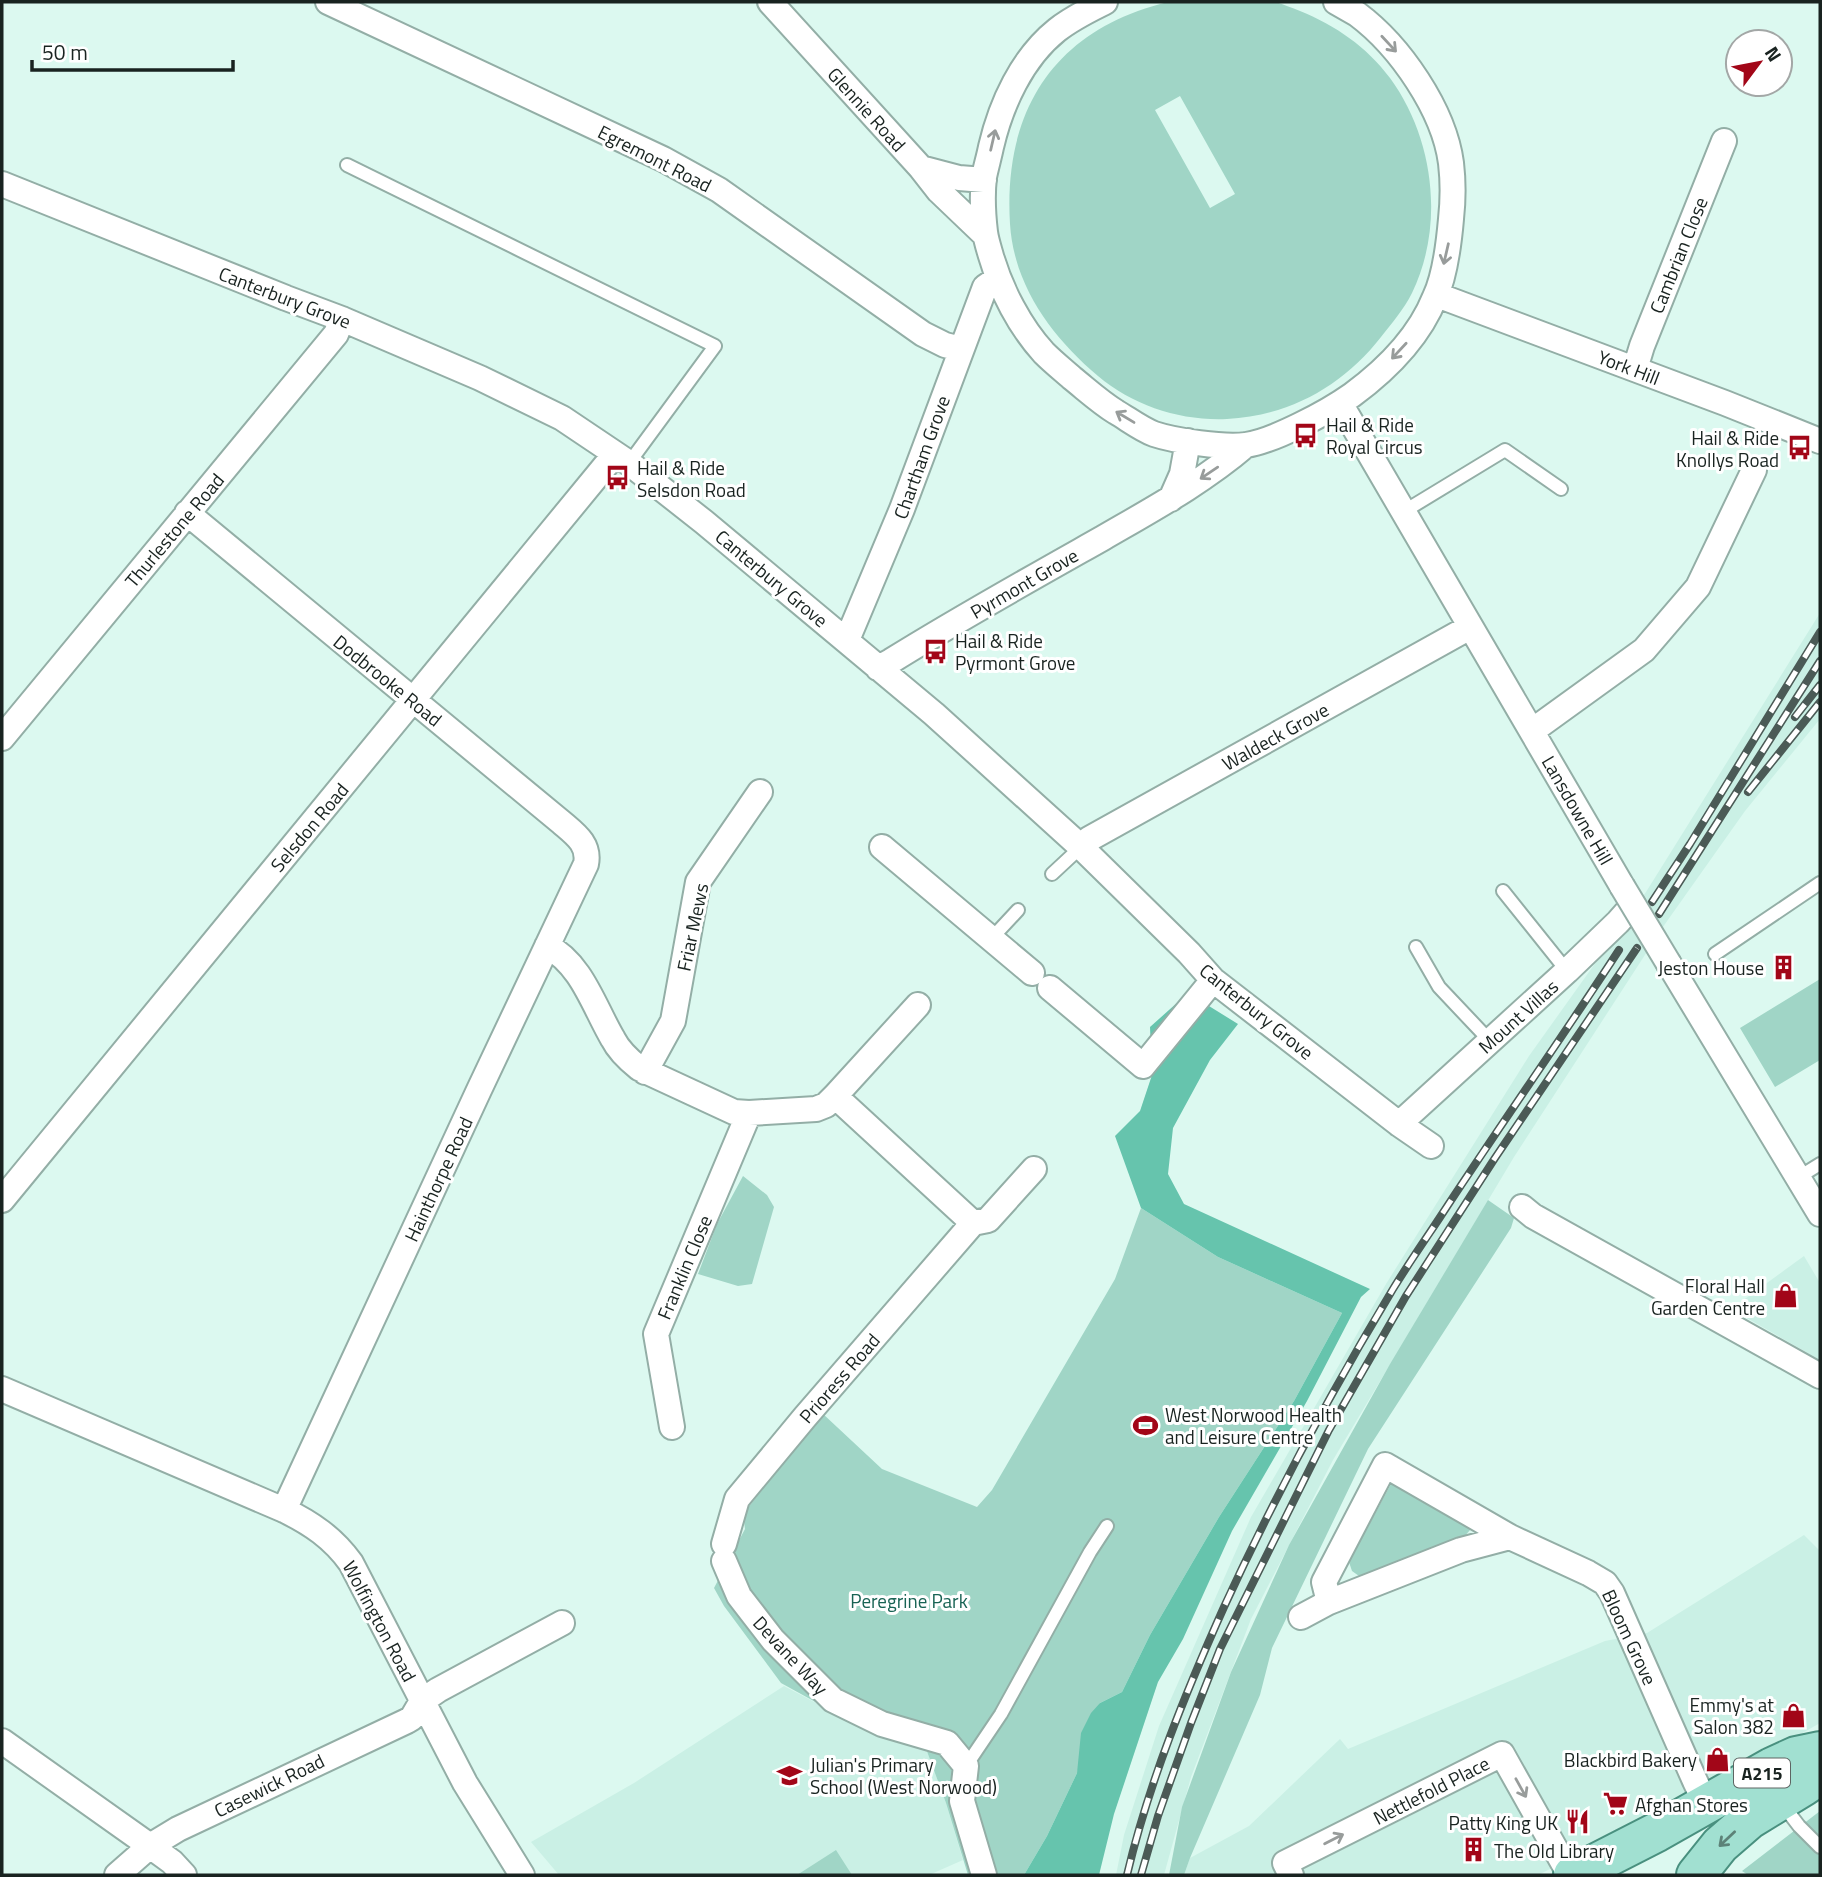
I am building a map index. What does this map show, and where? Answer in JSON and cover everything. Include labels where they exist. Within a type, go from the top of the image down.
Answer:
[{"type":"main road","name":"A215","points":[[1571,1875],[1625,1866],[1746,1797],[1796,1756],[1820,1751]]},
{"type":"main road","name":"A215","points":[[1746,1797],[1813,1780],[1820,1770]]},
{"type":"main road","name":"A215","points":[[1696,1875],[1720,1845],[1750,1819],[1746,1797]]},
{"type":"street","name":"Egremont Road","points":[[328,2],[663,159],[719,190],[923,334],[945,345],[961,349]]},
{"type":"street","name":"Glennie Road","points":[[770,2],[921,168],[959,178],[984,180]]},
{"type":"street","points":[[1105,2],[1077,8],[1038,50],[1006,99],[996,126],[984,180],[985,235],[998,278],[1016,315],[1044,353],[1100,402],[1153,433],[1223,445],[1246,445],[1279,434],[1340,403],[1373,379],[1407,342],[1437,295],[1449,243],[1452,206],[1452,165],[1442,130],[1420,84],[1401,57],[1357,15],[1336,2]]},
{"type":"street","name":"Cambrian Close","points":[[1635,369],[1724,141]]},
{"type":"street","points":[[921,168],[939,191],[985,235]]},
{"type":"street","name":"Canterbury Grove","points":[[2,184],[342,319],[480,378],[562,418],[622,458],[714,530],[933,714],[1081,847],[1213,980],[1399,1124],[1432,1146]]},
{"type":"street","name":"Chartham Grove","points":[[847,640],[902,509],[985,287],[998,278]]},
{"type":"street","name":"York Hill","points":[[1437,295],[1820,441]]},
{"type":"street","name":"Thurlestone Road","points":[[2,738],[336,334],[342,319]]},
{"type":"street","name":"Lansdowne Hill","points":[[1340,403],[1532,731],[1625,905],[1670,964],[1820,1214]]},
{"type":"street","points":[[1171,499],[1182,474],[1188,441]]},
{"type":"street","name":"Pyrmont Grove","points":[[878,668],[1171,499],[1224,464],[1246,445]]},
{"type":"street","name":"Selsdon Road","points":[[2,1200],[414,701],[622,458]]},
{"type":"street","points":[[1532,731],[1644,650],[1698,587],[1754,470]]},
{"type":"street","name":"Dodbrooke Road","points":[[187,513],[561,822],[582,841],[586,849]]},
{"type":"street","name":"Waldeck Grove","points":[[1081,847],[1088,839],[1470,627]]},
{"type":"street","name":"Friar Mews","points":[[645,1072],[673,1021],[698,882],[760,792]]},
{"type":"street","points":[[882,847],[1143,1066],[1213,980]]},
{"type":"street","name":"Hainthorpe Road","points":[[284,1510],[586,864],[586,849]]},
{"type":"street","name":"Mount Villas","points":[[1399,1124],[1567,971],[1625,905]]},
{"type":"street","points":[[547,946],[558,951],[572,968],[592,998],[613,1040],[628,1059],[645,1072],[734,1112],[816,1109],[826,1105],[918,1005]]},
{"type":"street","points":[[835,1096],[973,1223]]},
{"type":"street","name":"Franklin Close","points":[[672,1427],[656,1334],[748,1113]]},
{"type":"street","name":"Prioress Road","points":[[724,1553],[737,1499],[973,1223],[988,1220],[1034,1169]]},
{"type":"street","points":[[1522,1207],[1533,1216],[1820,1376]]},
{"type":"street","name":"Wolfington Road","points":[[2,1389],[284,1510],[305,1520],[341,1550],[360,1580],[465,1783],[522,1875]]},
{"type":"street","name":"Bloom Grove","points":[[1329,1602],[1324,1582],[1385,1465],[1510,1537],[1605,1583],[1612,1593],[1695,1781],[1746,1797]]},
{"type":"street","points":[[1301,1616],[1329,1602],[1461,1550],[1510,1537]]},
{"type":"street","name":"Devane Way","points":[[724,1553],[739,1596],[773,1640],[833,1700],[882,1724],[947,1743],[966,1766]]},
{"type":"street","name":"Casewick Road","points":[[117,1875],[150,1846],[178,1829],[407,1721],[422,1701],[438,1689],[562,1623]]},
{"type":"street","points":[[2,1741],[172,1862],[184,1875]]},
{"type":"street","name":"Nettlefold Place","points":[[1291,1875],[1285,1863],[1502,1754],[1571,1875]]},
{"type":"street","points":[[966,1766],[962,1801],[985,1875]]},
{"type":"lane","points":[[347,165],[715,346],[622,458]]},
{"type":"lane","points":[[1403,512],[1505,450],[1561,489]]},
{"type":"lane","points":[[1052,874],[1081,847]]},
{"type":"lane","points":[[1715,954],[1820,883]]},
{"type":"lane","points":[[1503,891],[1567,971]]},
{"type":"lane","points":[[991,939],[1018,911]]},
{"type":"lane","points":[[1416,947],[1439,987],[1490,1041]]},
{"type":"lane","points":[[1799,1177],[1820,1164]]},
{"type":"lane","points":[[966,1766],[1000,1714],[1107,1526]]},
{"type":"lane","points":[[1746,1797],[1799,1826],[1820,1847]]},
{"type":"shaded area","points":[[1820,613],[1820,719],[1745,811],[1665,924],[1514,1157],[1333,1460],[1251,1619],[1191,1777],[1164,1875],[1116,1875],[1124,1835],[1159,1726],[1251,1517],[1386,1284],[1529,1056],[1646,892]]},
{"type":"shaded area","name":"Floral Hall Garden Centre","points":[[1804,1256],[1820,1283],[1820,1360],[1731,1309]]},
{"type":"shaded area","points":[[1804,1535],[1820,1551],[1820,1723],[1657,1816],[1538,1875],[1184,1875],[1190,1858],[1249,1826],[1340,1739],[1348,1749],[1605,1641],[1647,1633]]},
{"type":"shaded area","name":"Julian's Primary School (West Norwood)","points":[[784,1686],[839,1715],[925,1746],[963,1860],[929,1875],[559,1875],[531,1842],[634,1783]]},
{"type":"green space","points":[[1271,1],[1300,11],[1338,30],[1371,56],[1390,78],[1417,127],[1430,182],[1431,211],[1429,239],[1412,293],[1381,337],[1350,370],[1332,384],[1293,405],[1250,417],[1227,419],[1192,417],[1158,410],[1112,387],[1081,361],[1051,327],[1027,289],[1013,247],[1010,183],[1016,145],[1027,111],[1044,80],[1067,54],[1095,32],[1128,15],[1168,2]],"holes":[[[1180,96],[1235,194],[1210,208],[1155,110]]]},
{"type":"green space","points":[[1820,979],[1820,1060],[1775,1087],[1740,1028]]},
{"type":"green space","points":[[1188,993],[1238,1024],[1210,1060],[1173,1128],[1168,1174],[1184,1204],[1370,1289],[1361,1297],[1307,1401],[1232,1531],[1183,1639],[1158,1682],[1114,1814],[1099,1875],[1024,1875],[1047,1836],[1077,1773],[1081,1733],[1091,1713],[1100,1703],[1122,1692],[1150,1635],[1219,1517],[1294,1401],[1342,1313],[1218,1257],[1141,1208],[1115,1136],[1140,1111],[1152,1075],[1150,1027]]},
{"type":"green space","points":[[743,1176],[767,1195],[774,1207],[752,1284],[738,1286],[698,1274],[717,1224]]},
{"type":"green space","points":[[1488,1200],[1514,1218],[1511,1228],[1368,1449],[1272,1648],[1260,1695],[1184,1875],[1169,1875],[1182,1807],[1231,1672],[1289,1545],[1390,1364]]},
{"type":"green space","name":"Peregrine Park","points":[[1141,1208],[1218,1257],[1342,1313],[1294,1401],[1219,1517],[1150,1635],[1122,1692],[1100,1703],[1077,1773],[1047,1836],[1024,1875],[968,1875],[925,1746],[839,1715],[781,1683],[724,1606],[714,1588],[745,1529],[743,1514],[822,1413],[882,1469],[977,1507],[992,1490],[1115,1279]]},
{"type":"green space","points":[[1392,1482],[1465,1518],[1470,1530],[1464,1537],[1359,1576],[1352,1571],[1349,1562]]},
{"type":"green space","points":[[1820,1811],[1820,1875],[1748,1875],[1742,1871]]},
{"type":"green space","points":[[836,1850],[852,1875],[797,1875]]},
{"type":"railway","points":[[1652,902],[1820,632]]},
{"type":"railway","points":[[1659,914],[1820,661]]},
{"type":"railway","points":[[1795,717],[1820,685]]},
{"type":"railway","points":[[1748,792],[1820,702]]},
{"type":"railway","points":[[1141,1875],[1158,1816],[1220,1649],[1329,1430],[1406,1296],[1495,1158],[1637,948]]},
{"type":"railway","points":[[1127,1875],[1157,1772],[1195,1672],[1243,1566],[1304,1446],[1400,1278],[1619,950]]},
{"type":"place","name":"Hail & Ride Royal Circus","points":[[1306,435]]},
{"type":"place","name":"Hail & Ride Knollys Road","points":[[1799,448]]},
{"type":"place","name":"Hail & Ride Selsdon Road","points":[[617,478]]},
{"type":"place","name":"Hail & Ride Pyrmont Grove","points":[[935,651]]},
{"type":"place","name":"Jeston House","points":[[1784,967]]},
{"type":"place","name":"Floral Hall Garden Centre","points":[[1785,1296]]},
{"type":"place","name":"West Norwood Health and Leisure Centre","points":[[1145,1425]]},
{"type":"place","name":"Emmy's at Salon 382","points":[[1794,1715]]},
{"type":"place","name":"Blackbird Bakery","points":[[1717,1759]]},
{"type":"place","name":"Julian's Primary School (West Norwood)","points":[[790,1775]]},
{"type":"place","name":"Afghan Stores","points":[[1615,1804]]},
{"type":"place","name":"Patty King UK","points":[[1578,1822]]},
{"type":"place","name":"The Old Library","points":[[1474,1850]]}]
